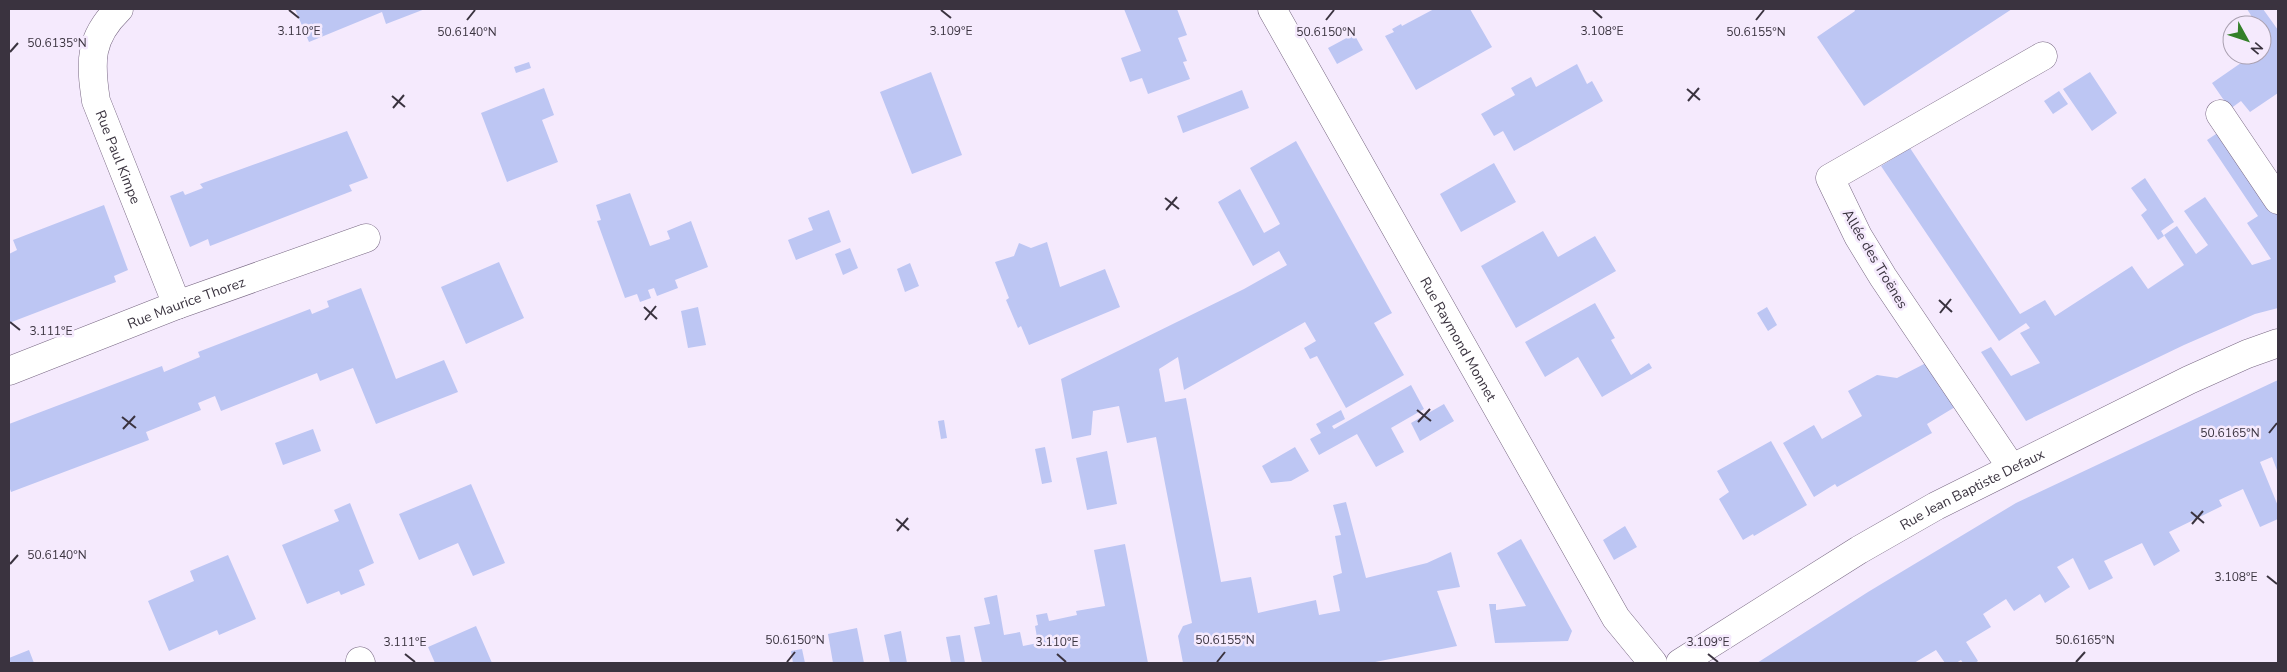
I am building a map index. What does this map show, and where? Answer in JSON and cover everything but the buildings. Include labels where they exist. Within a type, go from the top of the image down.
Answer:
[{"type":"street","name":"Rue Paul Kimpe","points":[[119,9],[107,20],[96,43],[91,69],[96,101],[177,305]]},
{"type":"street","name":"Rue Raymond Monnet","points":[[1272,9],[1616,618],[1652,663]]},
{"type":"street","name":"Allée des Troënes","points":[[2011,467],[1883,277],[1858,236],[1830,178],[2043,56]]},
{"type":"street","points":[[2220,114],[2278,200]]},
{"type":"street","name":"Rue Maurice Thorez","points":[[9,371],[177,305],[366,238]]},
{"type":"street","name":"Rue Jean Baptiste Defaux","points":[[1680,663],[1859,550],[1936,506],[2189,380],[2278,342]]}]
